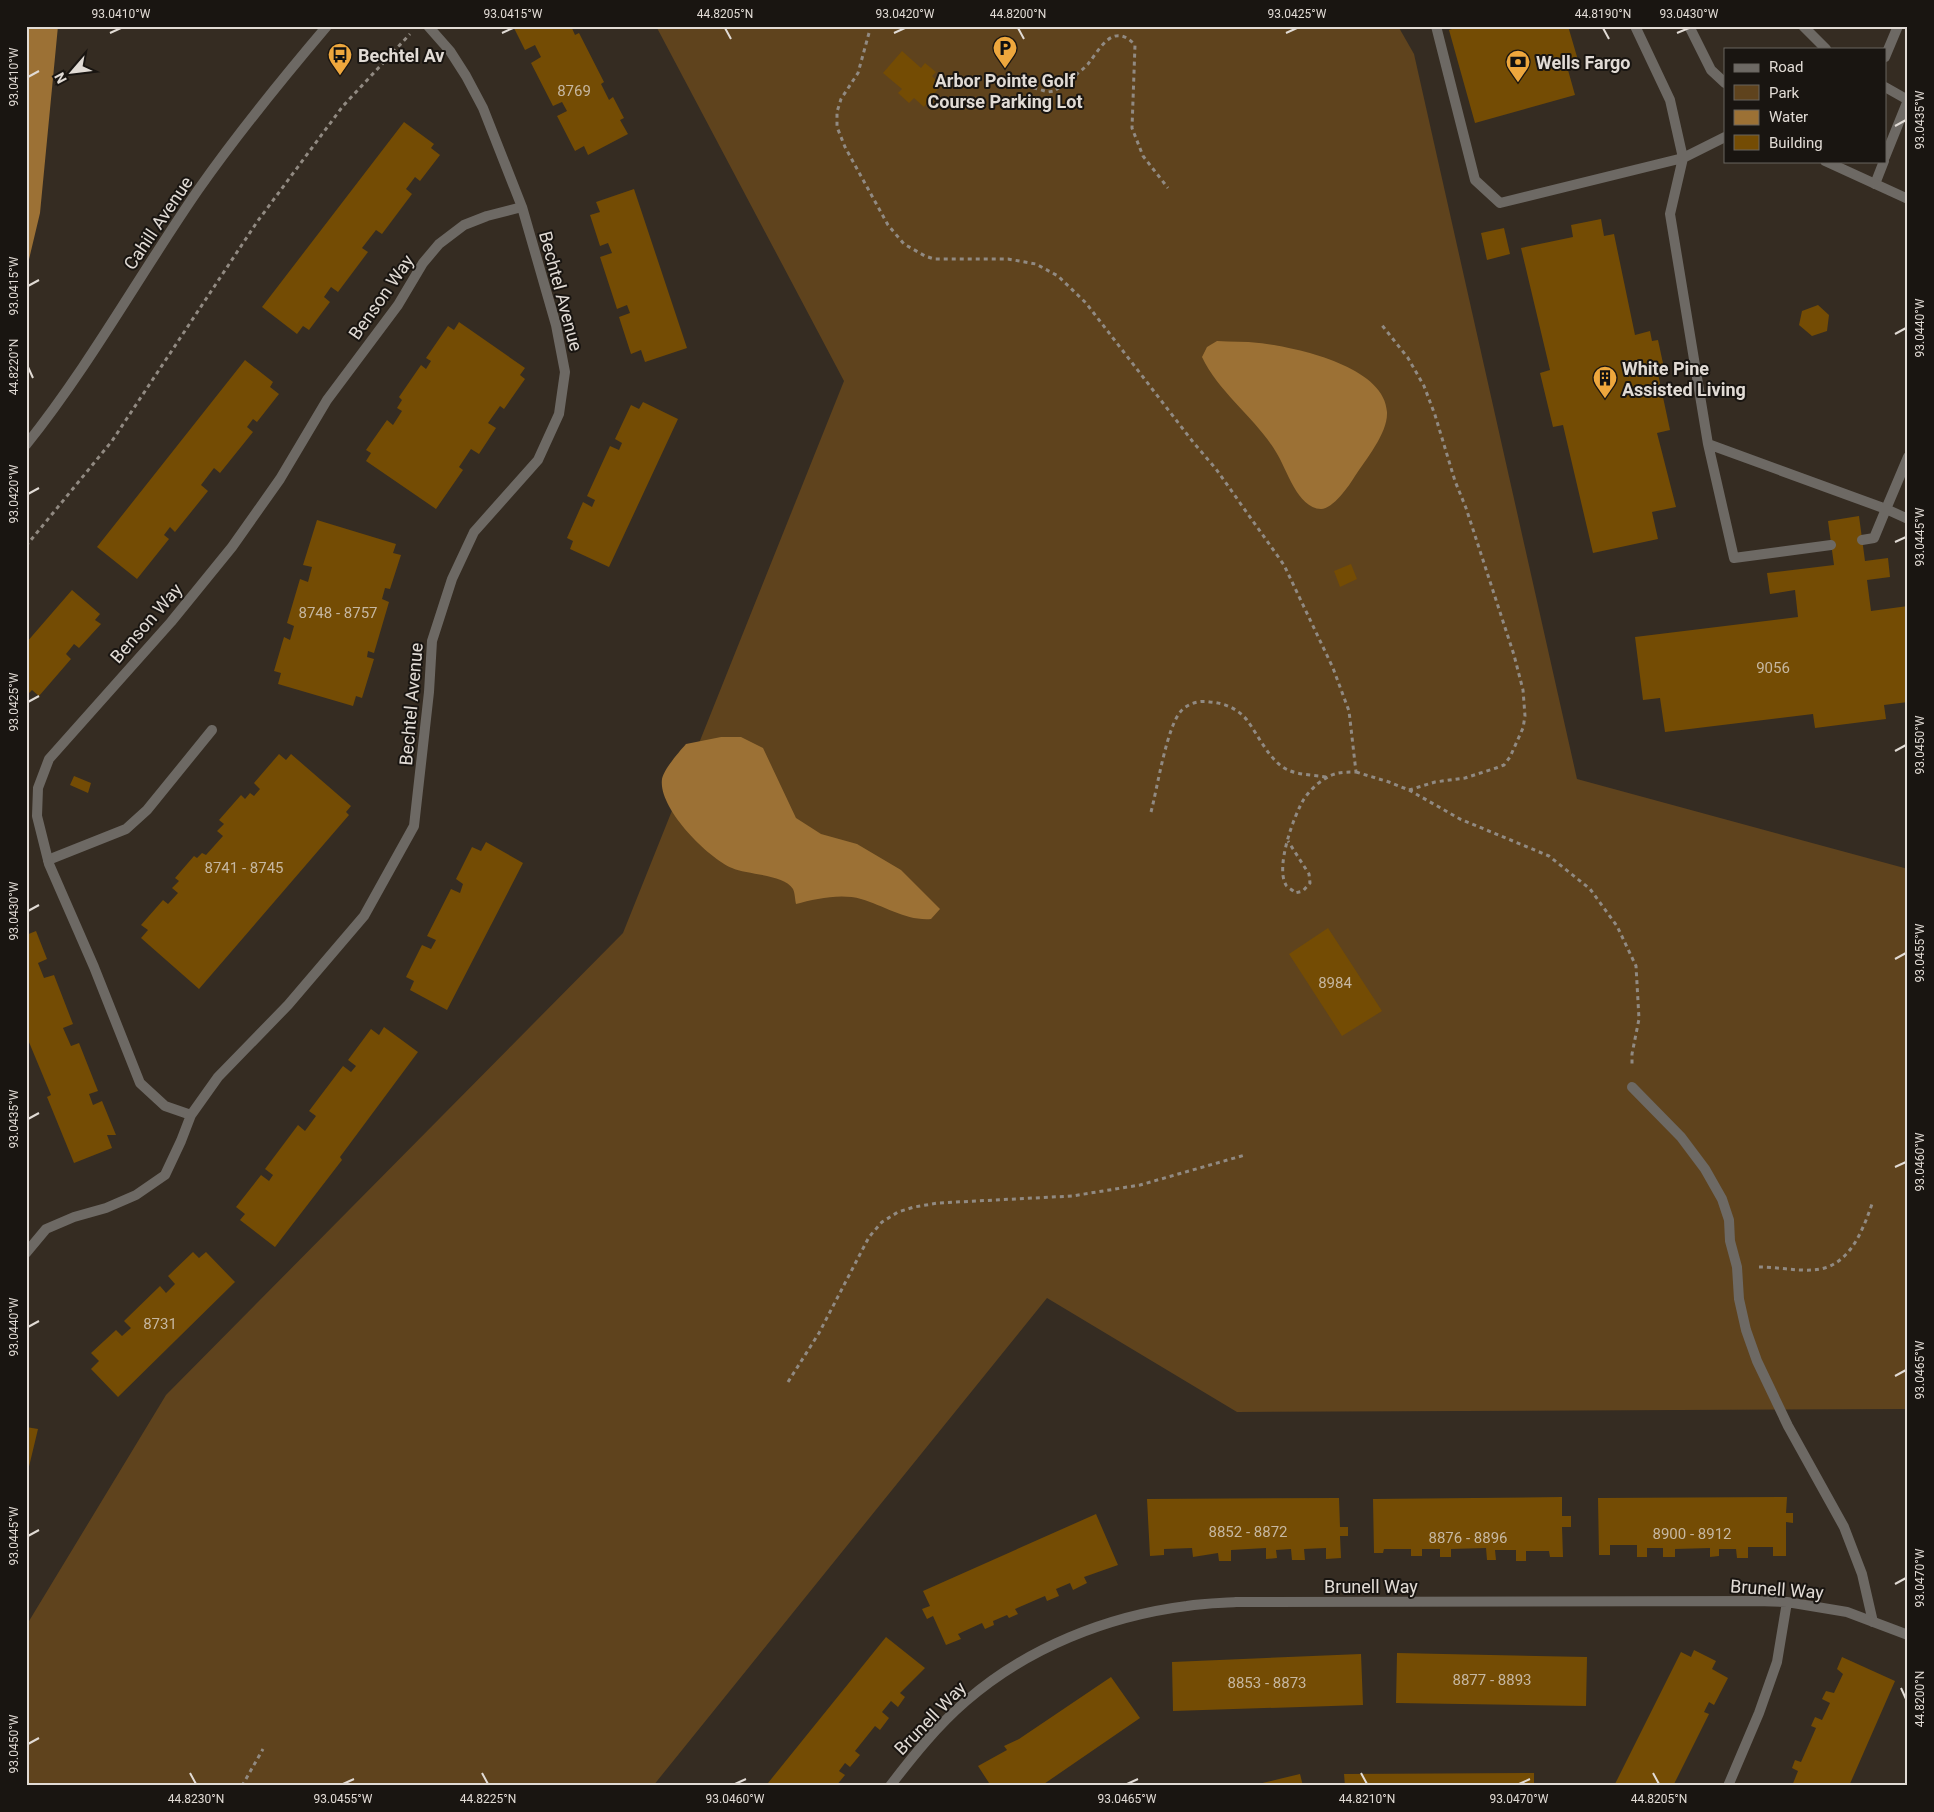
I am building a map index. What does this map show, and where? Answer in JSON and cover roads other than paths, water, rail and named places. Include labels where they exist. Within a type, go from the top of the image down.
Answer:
[{"type":"street","name":"Cahill Avenue","points":[[26,445],[86,362],[199,189],[290,69],[327,26]]},
{"type":"street","name":"Bechtel Avenue","points":[[26,1252],[46,1229],[74,1217],[106,1208],[136,1195],[165,1175],[191,1115],[218,1078],[325,965],[364,916],[414,826],[426,729],[432,641],[452,579],[474,532],[538,460],[559,414],[565,372],[556,325],[522,207],[483,108],[450,51],[428,26]]},
{"type":"street","points":[[1436,26],[1475,180],[1500,203],[1683,158],[1724,138]]},
{"type":"street","points":[[1635,26],[1670,100],[1683,158],[1670,214],[1708,444],[1734,558],[1831,544]]},
{"type":"street","points":[[1689,26],[1711,70],[1724,82]]},
{"type":"street","points":[[1803,26],[1825,48]]},
{"type":"street","points":[[1886,55],[1898,26]]},
{"type":"street","points":[[1886,88],[1908,100],[1886,155]]},
{"type":"street","points":[[1827,162],[1908,199]]},
{"type":"street","points":[[1875,184],[1884,162]]},
{"type":"street","name":"Benson Way","points":[[191,1115],[165,1106],[140,1083],[94,967],[48,860],[37,816],[38,788],[49,758],[171,622],[232,547],[280,480],[327,400],[398,305],[423,263],[439,244],[464,225],[487,216],[522,207]]},
{"type":"street","points":[[1708,444],[1886,509],[1908,519]]},
{"type":"street","points":[[1862,540],[1874,538],[1908,457]]},
{"type":"street","points":[[48,860],[126,829],[147,810],[212,730]]},
{"type":"street","points":[[1632,1087],[1681,1137],[1705,1169],[1722,1199],[1729,1220],[1730,1241],[1737,1267],[1739,1299],[1746,1330],[1757,1361],[1788,1426],[1844,1527],[1862,1574],[1873,1622]]},
{"type":"street","name":"Brunell Way","points":[[890,1786],[942,1724],[966,1700],[1012,1666],[1061,1640],[1140,1614],[1188,1606],[1236,1602],[1787,1602],[1847,1612],[1908,1635]]},
{"type":"street","points":[[1728,1786],[1759,1713],[1777,1662],[1787,1602]]},
{"type":"water","points":[[26,26],[58,26],[40,213],[26,272]]},
{"type":"water","points":[[1217,341],[1275,345],[1315,354],[1355,371],[1371,382],[1382,396],[1387,412],[1380,437],[1349,485],[1331,505],[1321,509],[1305,502],[1299,495],[1267,439],[1227,394],[1209,370],[1202,357],[1207,347]]},
{"type":"water","points":[[721,737],[741,737],[763,748],[796,818],[821,834],[857,844],[901,870],[940,909],[931,919],[922,919],[913,918],[853,897],[828,897],[796,904],[793,889],[782,880],[732,868],[710,854],[676,817],[663,791],[662,779],[669,766],[686,744]]},
{"type":"place","name":"Arbor Pointe Golf Course Parking Lot","points":[[1005,69]]},
{"type":"place","name":"Bechtel Av","points":[[340,76]]},
{"type":"place","name":"Wells Fargo","points":[[1518,83]]},
{"type":"place","name":"White Pine Assisted Living","points":[[1605,399]]}]
